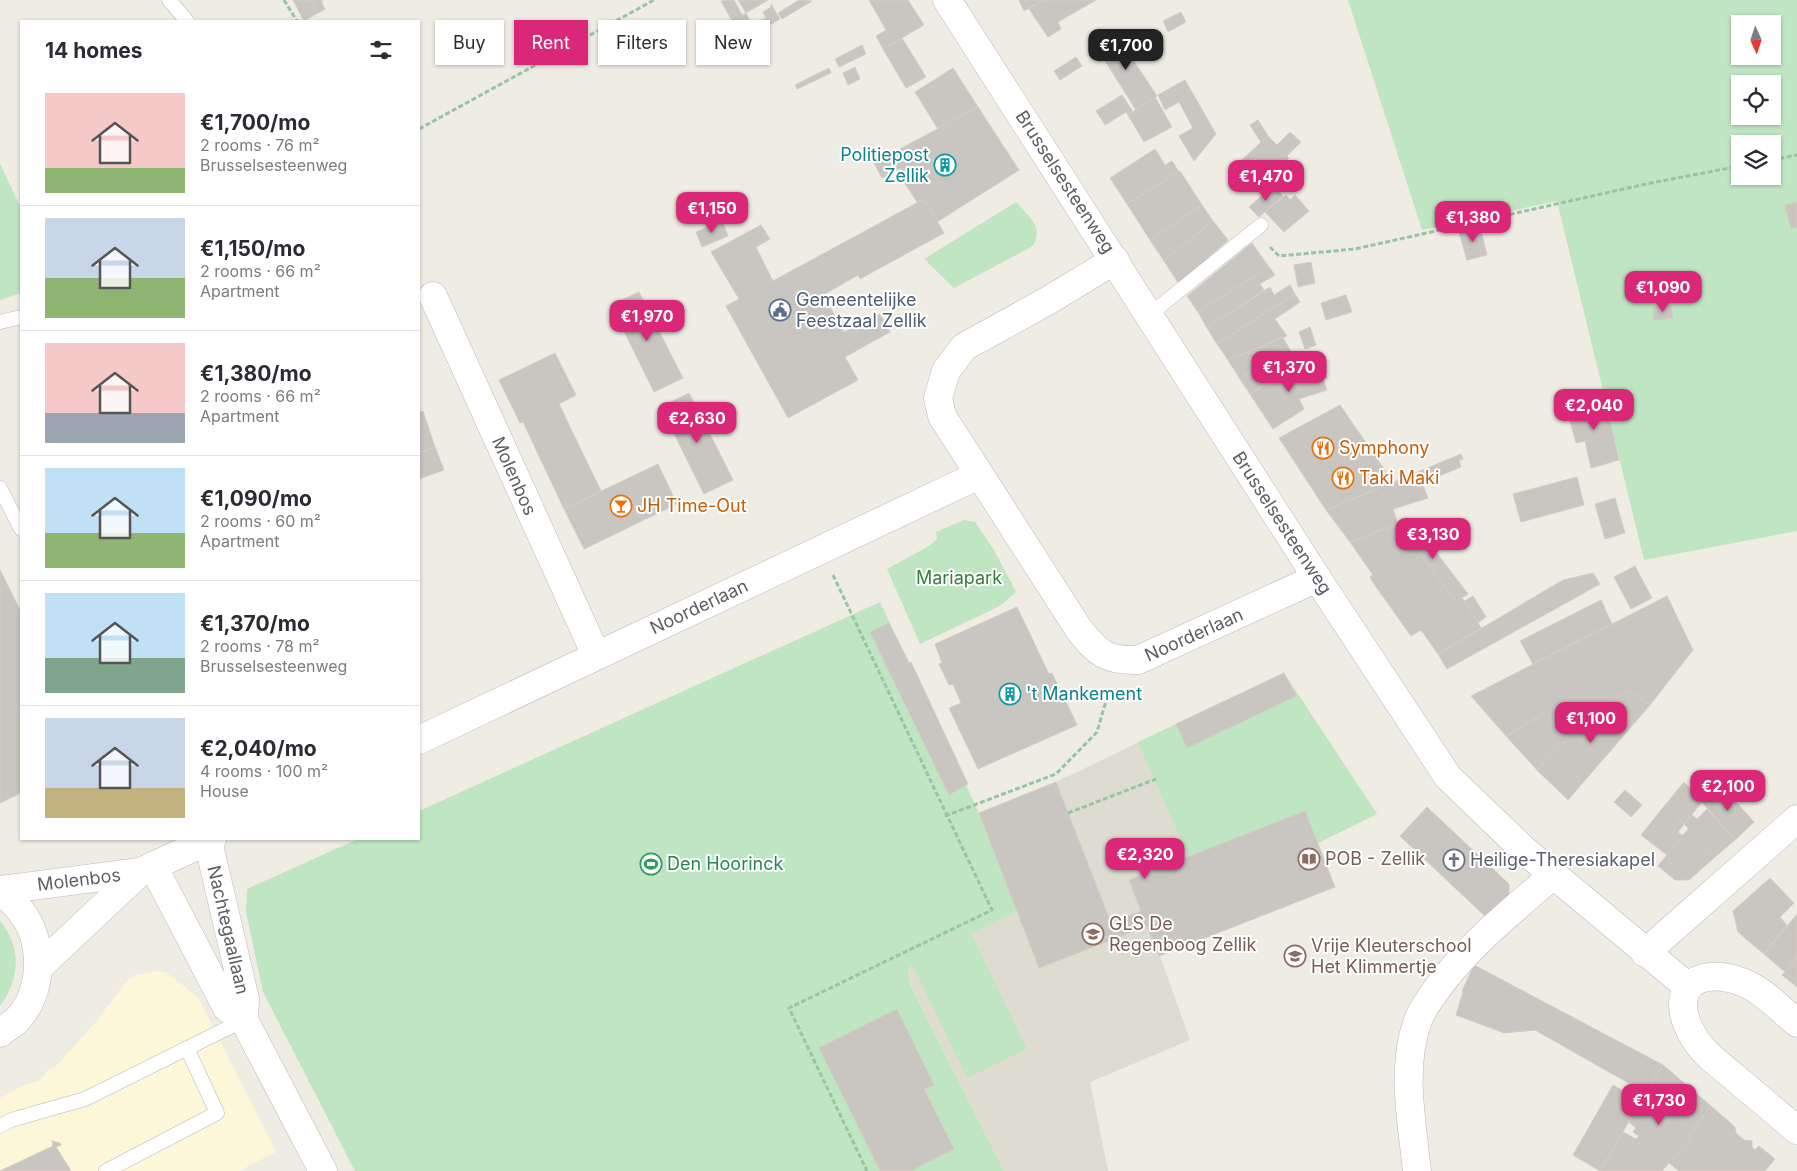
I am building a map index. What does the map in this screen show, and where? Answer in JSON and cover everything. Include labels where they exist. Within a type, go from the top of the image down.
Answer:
[{"type":"street","name":"Brusselsesteenweg","points":[[948,0],[1317,578],[1448,777],[1524,850],[1645,953],[1687,986]]},
{"type":"street","name":"Noorderlaan","points":[[1115,260],[1049,300],[964,347],[946,370],[938,398],[942,416],[979,475],[1092,648],[1118,660],[1138,660],[1317,578]]},
{"type":"street","name":"Molenbos","points":[[433,296],[596,655]]},
{"type":"street","name":"Noorderlaan","points":[[420,740],[979,475]]},
{"type":"street","points":[[1645,953],[1797,819]]},
{"type":"street","points":[[147,869],[197,842]]},
{"type":"street","name":"Nachtegaallaan","points":[[197,842],[245,999],[244,1020]]},
{"type":"street","name":"Molenbos","points":[[0,891],[147,869]]},
{"type":"street","name":"Molenbos","points":[[39,967],[147,869]]},
{"type":"street","name":"Nachtegaallaan","points":[[147,869],[227,1008],[244,1020],[323,1171]]},
{"type":"street","points":[[1417,1171],[1408,1086],[1411,1052],[1417,1021],[1442,982],[1464,954],[1554,875]]},
{"type":"street","name":"Molenbos","points":[[0,891],[21,910],[35,936],[39,967],[32,995],[16,1020],[0,1033]]},
{"type":"street","points":[[1797,1023],[1756,990],[1744,983],[1731,979],[1711,978],[1698,980],[1687,986],[1683,996],[1687,1025],[1696,1041],[1706,1053],[1797,1130]]},
{"type":"lane","points":[[169,0],[186,20]]},
{"type":"lane","points":[[1149,315],[1255,229]]},
{"type":"lane","points":[[0,322],[20,317]]},
{"type":"lane","points":[[0,488],[20,527]]},
{"type":"lane","points":[[0,1126],[11,1120],[85,1099],[244,1020]]},
{"type":"lane","points":[[106,1171],[217,1113],[187,1048]]},
{"type":"path","points":[[284,0],[295,20]]},
{"type":"path","points":[[420,128],[654,0]]},
{"type":"path","points":[[1781,158],[1797,155]]},
{"type":"path","points":[[1255,229],[1255,232],[1279,256],[1355,249],[1646,184],[1731,168]]},
{"type":"path","points":[[821,549],[992,910],[892,960],[789,1008],[867,1171]]},
{"type":"path","points":[[946,816],[1056,774],[1098,732],[1118,660]]},
{"type":"path","points":[[1068,813],[1156,779]]},
{"type":"shaded area","name":"GLS De Regenboog Zellik","points":[[1284,673],[1377,814],[1318,843],[1335,887],[1160,956],[1190,1040],[1090,1082],[1108,1171],[1004,1171],[910,983],[908,969],[913,961],[1017,911],[979,813],[1056,782]]},
{"type":"shaded area","points":[[157,971],[167,973],[198,997],[276,1152],[239,1171],[0,1171],[0,1098],[22,1086],[40,1080],[46,1072],[56,1066],[94,1024],[126,982],[136,975]]},
{"type":"green space","points":[[1348,0],[1797,0],[1797,531],[1644,560],[1557,201],[1422,230]]},
{"type":"green space","points":[[0,164],[20,206],[20,293],[0,300]]},
{"type":"green space","points":[[1016,202],[1034,222],[1036,227],[1037,233],[1033,246],[954,288],[924,259]]},
{"type":"green space","name":"Mariapark","points":[[964,520],[975,522],[994,550],[1016,592],[1000,606],[920,644],[887,569],[929,546],[937,539],[936,532]]},
{"type":"green space","name":"Den Hoorinck","points":[[880,602],[979,813],[1017,911],[912,964],[908,969],[910,984],[1004,1171],[355,1171],[263,992],[246,912],[247,889],[356,840],[420,840],[420,811]]},
{"type":"green space","points":[[1284,673],[1377,814],[1318,843],[1305,811],[1189,857],[1138,742]]},
{"type":"green space","points":[[0,921],[12,941],[16,963],[12,985],[0,1006]]},
{"type":"green space","points":[[972,935],[1027,1049],[967,1078],[912,964]]},
{"type":"building","points":[[293,0],[311,0],[318,13],[303,20]]},
{"type":"building","points":[[311,0],[323,0],[321,1],[325,9],[318,13]]},
{"type":"building","points":[[734,0],[742,15],[746,13],[750,20],[732,20],[721,1]]},
{"type":"building","points":[[738,0],[768,0],[746,13]]},
{"type":"building","points":[[799,0],[812,1],[782,19],[778,13]]},
{"type":"building","points":[[869,0],[908,0],[924,25],[883,49],[876,36],[886,30]]},
{"type":"building","points":[[1019,0],[1044,0],[1024,11]]},
{"type":"building","points":[[1044,0],[1096,0],[1058,22],[1061,29],[1048,37],[1029,9]]},
{"type":"building","points":[[771,4],[780,19],[770,25],[770,20],[762,20],[766,18],[763,12],[771,7]]},
{"type":"building","points":[[1181,12],[1186,22],[1168,32],[1163,21]]},
{"type":"building","points":[[1115,33],[1157,96],[1136,110],[1095,45]]},
{"type":"building","points":[[902,38],[926,77],[906,88],[883,49]]},
{"type":"building","points":[[862,45],[866,54],[839,67],[835,59]]},
{"type":"building","points":[[1076,57],[1082,66],[1060,80],[1054,71]]},
{"type":"building","points":[[855,67],[860,79],[848,85],[843,73]]},
{"type":"building","points":[[829,68],[831,73],[797,89],[795,85]]},
{"type":"building","points":[[953,68],[978,107],[938,129],[915,92]]},
{"type":"building","points":[[1185,80],[1216,134],[1194,161],[1179,136],[1193,128],[1179,102],[1165,110],[1158,95]]},
{"type":"building","points":[[1122,95],[1133,112],[1128,115],[1126,112],[1105,125],[1096,111]]},
{"type":"building","points":[[1155,97],[1172,127],[1144,142],[1128,115]]},
{"type":"building","name":"Politiepost Zellik","points":[[978,107],[1019,170],[937,222],[924,199],[917,202],[900,176],[904,174],[901,168],[882,178],[874,163]]},
{"type":"building","points":[[1258,120],[1268,136],[1261,142],[1250,125]]},
{"type":"building","points":[[1290,132],[1301,142],[1287,156],[1289,158],[1256,191],[1234,167],[1268,136],[1277,145]]},
{"type":"building","points":[[1155,149],[1172,176],[1127,204],[1110,178]]},
{"type":"building","points":[[1172,161],[1179,172],[1172,176],[1165,165]]},
{"type":"building","points":[[1180,171],[1202,205],[1150,240],[1127,204]]},
{"type":"building","points":[[1275,187],[1283,196],[1259,217],[1249,207],[1269,189],[1271,191]]},
{"type":"building","points":[[1286,195],[1290,200],[1295,195],[1309,211],[1284,232],[1265,212]]},
{"type":"building","name":"Gemeentelijke Feestzaal Zellik","points":[[924,199],[944,233],[860,279],[858,275],[823,295],[844,332],[880,314],[890,332],[845,357],[858,380],[788,418],[726,306],[739,299],[711,252],[761,225],[770,239],[756,247],[773,281]]},
{"type":"building","points":[[1797,202],[1797,227],[1791,229],[1785,205]]},
{"type":"building","points":[[1202,205],[1213,221],[1164,261],[1150,240]]},
{"type":"building","points":[[722,221],[728,236],[702,247],[696,232]]},
{"type":"building","points":[[1213,221],[1228,240],[1179,284],[1164,261]]},
{"type":"building","points":[[1480,227],[1487,255],[1467,260],[1459,232]]},
{"type":"building","points":[[1252,243],[1269,267],[1198,312],[1187,296]]},
{"type":"building","points":[[1311,262],[1315,283],[1298,287],[1294,265]]},
{"type":"building","points":[[1269,267],[1275,275],[1260,284],[1264,290],[1207,328],[1198,312]]},
{"type":"building","points":[[1290,285],[1295,294],[1217,344],[1207,328],[1270,287],[1274,295]]},
{"type":"building","points":[[639,292],[683,378],[654,392],[611,305]]},
{"type":"building","points":[[1295,294],[1300,302],[1275,319],[1287,336],[1228,360],[1217,344]]},
{"type":"building","points":[[1346,295],[1352,312],[1326,320],[1321,303]]},
{"type":"building","points":[[1671,305],[1673,318],[1654,320],[1653,307]]},
{"type":"building","points":[[1310,327],[1316,345],[1305,349],[1299,332]]},
{"type":"building","points":[[1283,338],[1292,353],[1270,359],[1240,379],[1228,360]]},
{"type":"building","points":[[555,353],[576,395],[559,404],[601,491],[564,509],[523,422],[520,423],[499,380]]},
{"type":"building","points":[[1289,354],[1295,363],[1307,360],[1309,365],[1280,374],[1250,394],[1240,379],[1270,359]]},
{"type":"building","points":[[1321,362],[1327,378],[1323,379],[1327,390],[1299,399],[1304,409],[1273,429],[1250,394],[1280,374]]},
{"type":"building","points":[[689,393],[733,480],[704,494],[661,407]]},
{"type":"building","points":[[1604,395],[1619,460],[1591,468],[1585,441],[1576,443],[1567,410]]},
{"type":"building","points":[[1340,405],[1393,482],[1326,510],[1279,438]]},
{"type":"building","points":[[423,411],[435,447],[420,453],[420,412]]},
{"type":"building","points":[[435,447],[444,470],[420,479],[420,453]]},
{"type":"building","points":[[1461,454],[1463,459],[1459,460],[1461,467],[1422,483],[1428,498],[1393,509],[1398,524],[1350,542],[1326,510]]},
{"type":"building","name":"JH Time-Out","points":[[658,464],[677,504],[584,549],[564,509]]},
{"type":"building","points":[[1577,477],[1584,505],[1521,522],[1513,494]]},
{"type":"building","points":[[1615,498],[1625,533],[1605,539],[1595,504]]},
{"type":"building","points":[[1410,518],[1468,594],[1456,602],[1398,524]]},
{"type":"building","points":[[1398,524],[1456,602],[1462,598],[1465,601],[1481,628],[1438,654],[1421,630],[1411,636],[1372,581],[1370,577],[1373,575],[1350,542]]},
{"type":"building","points":[[1635,566],[1652,598],[1631,609],[1614,577]]},
{"type":"building","points":[[0,570],[20,610],[20,793],[0,803]]},
{"type":"building","points":[[1593,573],[1600,584],[1447,669],[1438,654],[1563,580]]},
{"type":"building","points":[[1473,596],[1486,617],[1478,623],[1465,601]]},
{"type":"building","points":[[1667,596],[1693,650],[1650,705],[1628,690],[1580,724],[1571,714],[1554,724],[1544,713],[1506,736],[1471,696]]},
{"type":"building","points":[[1601,600],[1612,624],[1533,664],[1520,641]]},
{"type":"building","name":"'t Mankement","points":[[1017,607],[1049,674],[1052,673],[1077,725],[978,769],[949,708],[961,703],[953,684],[949,685],[939,664],[942,663],[935,644]]},
{"type":"building","points":[[889,623],[909,663],[911,662],[968,784],[949,795],[870,632]]},
{"type":"building","points":[[1284,673],[1296,696],[1187,748],[1176,724]]},
{"type":"building","points":[[1628,690],[1650,705],[1568,800],[1537,770],[1580,724]]},
{"type":"building","points":[[1544,713],[1554,724],[1571,714],[1580,724],[1537,770],[1506,736]]},
{"type":"building","points":[[1056,782],[1111,923],[1141,911],[1129,880],[1305,811],[1335,887],[1159,956],[1147,926],[1039,968],[979,813]]},
{"type":"building","points":[[1684,782],[1702,802],[1684,824],[1666,804]]},
{"type":"building","points":[[1721,785],[1754,822],[1735,840],[1702,802]]},
{"type":"building","points":[[1625,790],[1642,805],[1631,817],[1614,802]]},
{"type":"building","points":[[1666,804],[1684,824],[1678,832],[1683,836],[1667,855],[1641,835]]},
{"type":"building","name":"Heilige-Theresiakapel","points":[[1427,807],[1509,884],[1509,897],[1488,919],[1400,836]]},
{"type":"building","points":[[1707,809],[1735,840],[1715,857],[1684,824],[1692,815],[1697,819]]},
{"type":"building","points":[[1689,828],[1715,857],[1689,880],[1675,880],[1658,866]]},
{"type":"building","points":[[1770,878],[1794,903],[1780,917],[1787,925],[1764,954],[1738,932],[1733,911]]},
{"type":"building","points":[[1797,914],[1797,956],[1785,972],[1764,954]]},
{"type":"building","points":[[1797,956],[1797,982],[1785,972]]},
{"type":"building","points":[[1474,965],[1663,1065],[1646,1093],[1535,1030],[1504,1033],[1456,1015],[1462,991]]},
{"type":"building","points":[[1785,972],[1797,982],[1797,987],[1782,975]]},
{"type":"building","points":[[897,1009],[934,1085],[924,1089],[954,1149],[911,1171],[880,1171],[819,1048]]},
{"type":"building","points":[[1663,1065],[1711,1106],[1689,1135],[1692,1137],[1662,1171],[1600,1171],[1623,1132],[1636,1139],[1639,1136],[1633,1132],[1636,1128],[1629,1122]]},
{"type":"building","points":[[1613,1085],[1641,1101],[1600,1171],[1573,1155]]},
{"type":"building","points":[[1711,1106],[1735,1127],[1736,1133],[1744,1140],[1752,1141],[1752,1147],[1755,1150],[1759,1146],[1775,1159],[1765,1171],[1679,1171],[1669,1163],[1692,1137],[1689,1135]]},
{"type":"building","points":[[52,1141],[60,1143],[61,1145],[56,1147],[71,1171],[0,1171],[53,1146]]},
{"type":"place","name":"Politiepost Zellik","points":[[945,165]]},
{"type":"place","name":"Gemeentelijke Feestzaal Zellik","points":[[780,310]]},
{"type":"place","name":"Symphony","points":[[1323,448]]},
{"type":"place","name":"Taki Maki","points":[[1343,478]]},
{"type":"place","name":"JH Time-Out","points":[[621,506]]},
{"type":"place","name":"'t Mankement","points":[[1010,694]]},
{"type":"place","name":"POB - Zellik","points":[[1309,859]]},
{"type":"place","name":"Heilige-Theresiakapel","points":[[1454,860]]},
{"type":"place","name":"Den Hoorinck","points":[[651,864]]},
{"type":"place","name":"GLS De Regenboog Zellik","points":[[1093,934]]},
{"type":"place","name":"Vrije Kleuterschool Het Klimmertje","points":[[1295,956]]}]
